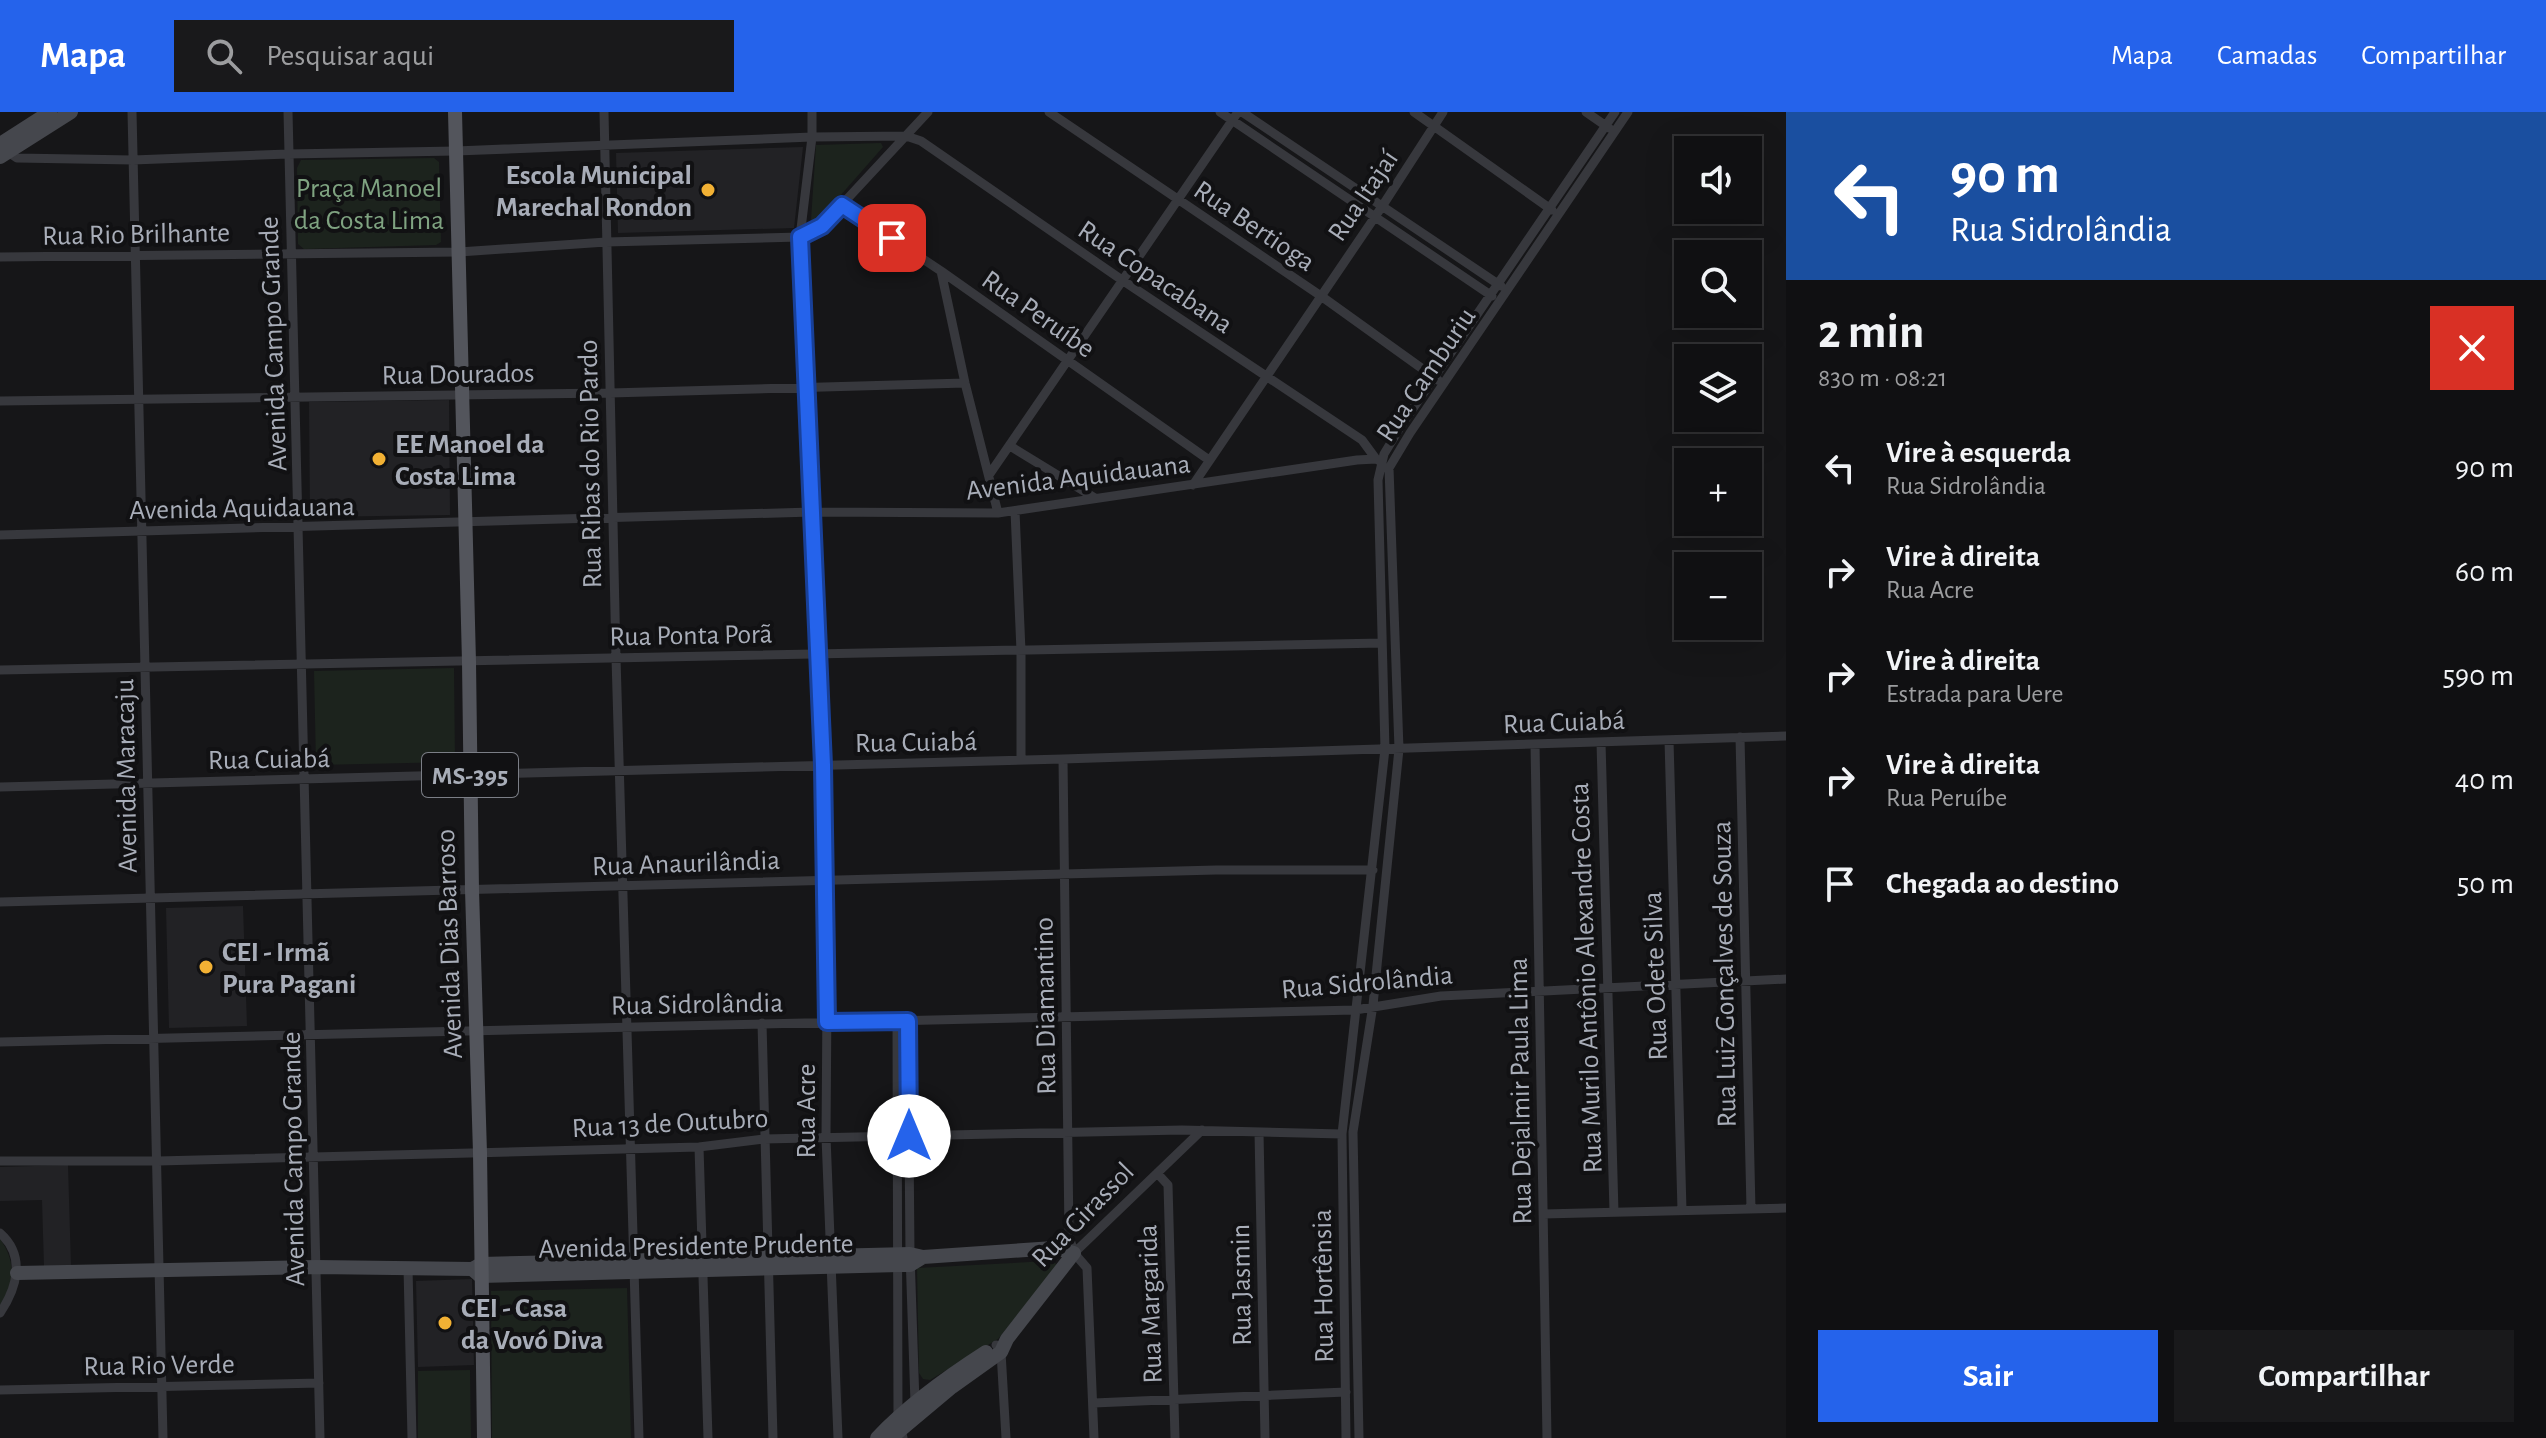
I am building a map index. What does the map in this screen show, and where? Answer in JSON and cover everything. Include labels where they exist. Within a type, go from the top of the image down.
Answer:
[{"type":"main road","name":"Avenida Dias Barroso","points":[[455,112],[484,1438]]},
{"type":"street","points":[[2,149],[50,112]]},
{"type":"street","points":[[2,149],[71,112]]},
{"type":"street","name":"Avenida Maracaju","points":[[132,112],[163,1438]]},
{"type":"street","name":"Avenida Campo Grande","points":[[288,112],[320,1438]]},
{"type":"street","name":"Rua Ribas do Rio Pardo","points":[[604,112],[612,519],[639,1438]]},
{"type":"street","name":"Rua Acre","points":[[812,112],[800,237],[823,765],[826,1137],[838,1438]]},
{"type":"street","points":[[800,237],[822,226],[928,112]]},
{"type":"street","name":"Rua Bertioga","points":[[1049,112],[1321,296],[1439,381]]},
{"type":"street","points":[[1220,112],[1237,115],[1383,205],[1507,290]]},
{"type":"street","points":[[1414,112],[1554,212]]},
{"type":"street","name":"Rua Itajaí","points":[[1193,485],[1443,112]]},
{"type":"street","points":[[1586,112],[1610,129]]},
{"type":"street","name":"Rua Camburiu","points":[[1610,129],[1615,112]]},
{"type":"street","name":"Rua Camburiu","points":[[1355,1010],[1385,749],[1378,480],[1382,463],[1401,426],[1500,301],[1554,212],[1610,129],[1628,112]]},
{"type":"street","points":[[989,475],[1237,115]]},
{"type":"street","points":[[1237,115],[1500,301]]},
{"type":"street","points":[[2,149],[17,158],[133,160],[906,136]]},
{"type":"street","name":"Rua Copacabana","points":[[906,136],[921,141],[1362,440],[1382,463]]},
{"type":"street","name":"Rua Peruíbe","points":[[842,205],[1209,460]]},
{"type":"street","name":"Rua Camburiu","points":[[1439,381],[1490,294],[1554,212]]},
{"type":"street","name":"Rua Rio Brilhante","points":[[0,257],[459,252],[606,242],[800,237]]},
{"type":"street","points":[[941,271],[998,513]]},
{"type":"street","name":"Rua Dourados","points":[[0,401],[610,393],[965,383]]},
{"type":"street","points":[[1010,446],[1095,498]]},
{"type":"street","name":"Rua Camburiu","points":[[1359,1438],[1353,1132],[1373,1005],[1399,749],[1392,552],[1382,463]]},
{"type":"street","name":"Avenida Aquidauana","points":[[0,535],[812,512],[998,513],[1193,485],[1382,463]]},
{"type":"street","points":[[1015,511],[1021,651],[1021,760]]},
{"type":"street","points":[[1380,553],[1392,552]]},
{"type":"street","name":"Rua Ponta Porã","points":[[0,670],[1382,643]]},
{"type":"street","name":"Rua Cuiabá","points":[[0,787],[1786,736]]},
{"type":"street","name":"Rua Luiz Gonçalves de Souza","points":[[1740,737],[1751,1209]]},
{"type":"street","name":"Rua Odete Silva","points":[[1669,740],[1682,1210]]},
{"type":"street","name":"Rua Murilo Antônio Alexandre Costa","points":[[1601,742],[1614,1212]]},
{"type":"street","name":"Rua Dejalmir Paula Lima","points":[[1535,744],[1547,1438]]},
{"type":"street","name":"Rua Diamantino","points":[[1063,759],[1069,1236],[1074,1253],[1087,1268],[1094,1438]]},
{"type":"street","name":"Rua Anaurilândia","points":[[0,902],[1065,874],[1373,870]]},
{"type":"street","name":"Rua Sidrolândia","points":[[0,1042],[1355,1010],[1441,996],[1786,979]]},
{"type":"street","name":"Rua Hortênsia","points":[[1346,1438],[1342,1134],[1355,1010]]},
{"type":"street","points":[[903,1021],[904,1136],[915,1411]]},
{"type":"street","points":[[762,1023],[773,1438]]},
{"type":"street","name":"Rua 13 de Outubro","points":[[0,1161],[158,1161],[480,1153],[699,1147],[764,1139],[1068,1132],[1202,1130],[1342,1134]]},
{"type":"street","name":"Rua Girassol","points":[[877,1438],[898,1430],[915,1411],[952,1387],[1001,1345],[1074,1253],[1202,1130]]},
{"type":"street","name":"Rua Jasmin","points":[[1259,1132],[1265,1438]]},
{"type":"street","points":[[699,1147],[708,1438]]},
{"type":"street","name":"Rua Margarida","points":[[1157,1173],[1168,1185],[1175,1438]]},
{"type":"street","points":[[1543,1214],[1786,1208]]},
{"type":"street","points":[[0,1233],[6,1238],[15,1257],[17,1273],[13,1294],[0,1313]]},
{"type":"street","name":"Avenida Presidente Prudente","points":[[17,1273],[316,1267],[478,1270],[909,1259],[1054,1248],[1074,1253]]},
{"type":"street","points":[[898,1430],[909,1259]]},
{"type":"street","points":[[408,1268],[412,1438]]},
{"type":"street","points":[[1001,1345],[1006,1438]]},
{"type":"street","name":"Rua Rio Verde","points":[[0,1390],[319,1383]]},
{"type":"street","points":[[1094,1403],[1346,1392]]},
{"type":"shaded area","name":"Escola Municipal Marechal Rondon","points":[[803,147],[794,228],[618,233],[616,153]]},
{"type":"shaded area","name":"EE Manoel da Costa Lima","points":[[449,400],[450,515],[310,517],[309,402]]},
{"type":"shaded area","name":"CEI - Irmã Pura Pagani","points":[[243,906],[247,1026],[169,1028],[166,908]]},
{"type":"shaded area","points":[[68,1165],[71,1267],[44,1267],[42,1200],[0,1201],[0,1167]]},
{"type":"shaded area","name":"CEI - Casa da Vovó Diva","points":[[472,1279],[474,1365],[418,1367],[416,1281]]},
{"type":"green space","points":[[881,143],[883,147],[818,221],[811,220],[816,145]]},
{"type":"green space","name":"Praça Manoel da Costa Lima","points":[[434,158],[439,162],[441,242],[436,245],[304,249],[298,244],[297,168],[301,160]]},
{"type":"green space","points":[[454,668],[455,762],[316,765],[314,671]]},
{"type":"green space","points":[[0,1239],[9,1256],[12,1272],[9,1288],[0,1305]]},
{"type":"green space","points":[[1054,1261],[1057,1266],[998,1339],[930,1380],[923,1379],[919,1373],[917,1268]]},
{"type":"green space","points":[[627,1288],[631,1438],[492,1438],[491,1291]]},
{"type":"green space","points":[[470,1370],[471,1438],[418,1438],[418,1371]]},
{"type":"place","name":"Escola Municipal Marechal Rondon","points":[[708,190]]},
{"type":"place","name":"EE Manoel da Costa Lima","points":[[379,459]]},
{"type":"place","name":"CEI - Irmã Pura Pagani","points":[[206,967]]},
{"type":"place","name":"CEI - Casa da Vovó Diva","points":[[445,1323]]},
{"type":"route","points":[[892,238],[842,205],[822,226],[800,237],[823,765],[827,1022],[908,1021],[909,1136]]}]
